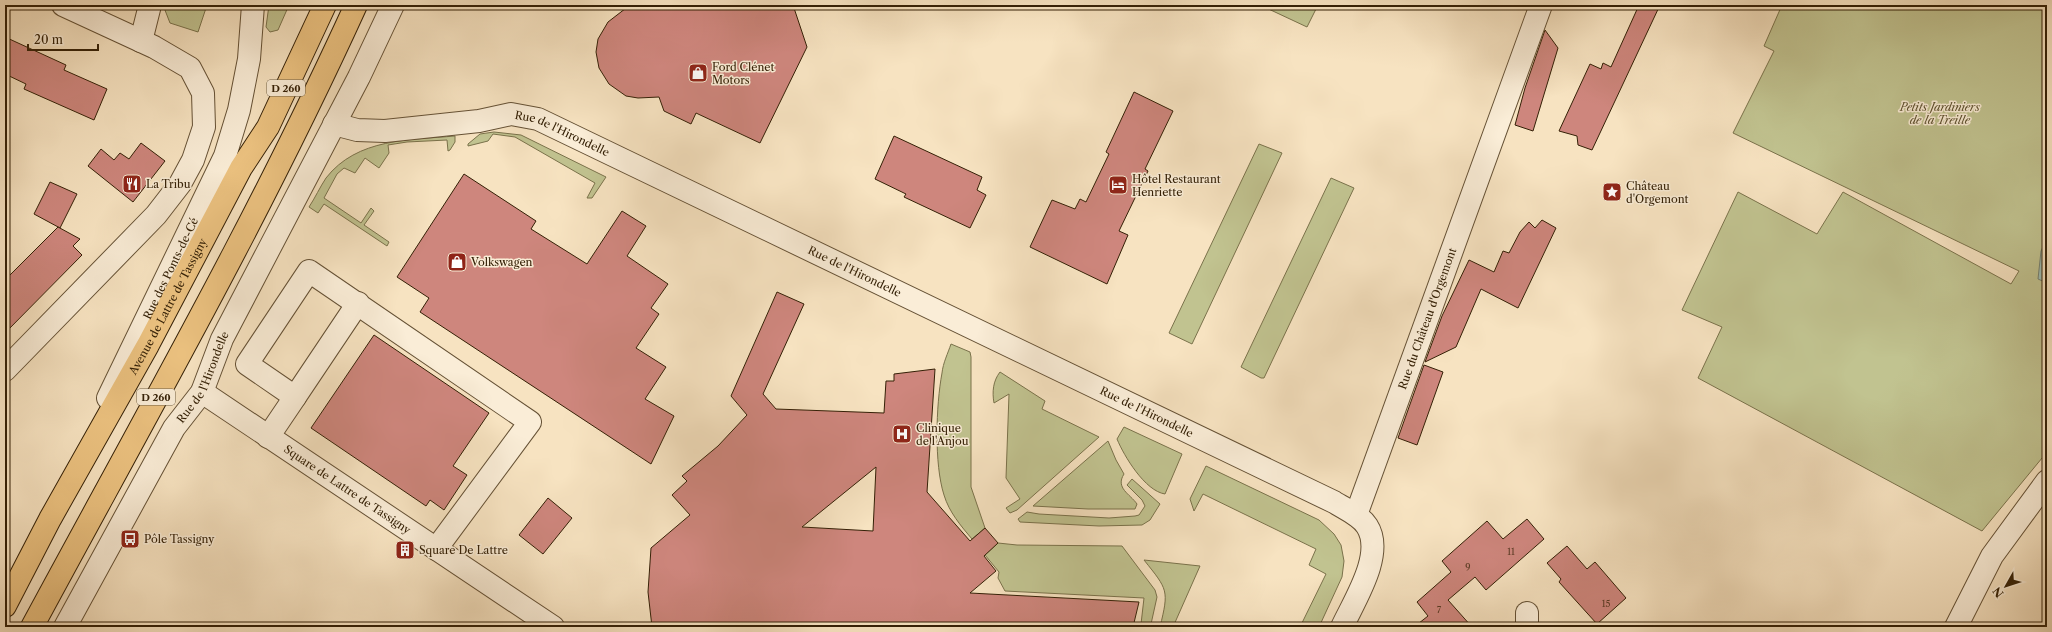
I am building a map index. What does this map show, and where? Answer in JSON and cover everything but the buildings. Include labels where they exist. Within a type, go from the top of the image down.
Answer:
[{"type":"main road","name":"D 260","points":[[241,168],[257,120],[310,5]]},
{"type":"main road","name":"Avenue de Lattre de Tassigny","points":[[5,606],[50,520],[148,345],[241,168],[268,127],[325,5]]},
{"type":"main road","name":"D 260","points":[[32,627],[197,324],[280,167],[356,5]]},
{"type":"street","points":[[5,370],[156,215],[180,184],[193,160],[204,127],[203,93],[190,68],[171,55],[63,5]]},
{"type":"street","points":[[141,41],[150,5]]},
{"type":"street","name":"Rue des Ponts-de-Cé","points":[[50,520],[225,156],[242,96],[249,59],[253,5]]},
{"type":"street","name":"Rue de l'Hirondelle","points":[[73,624],[174,428],[202,392],[222,338],[334,124],[393,5]]},
{"type":"street","name":"Rue du Château d'Orgemont","points":[[1356,516],[1541,5]]},
{"type":"street","name":"Rue de l'Hirondelle","points":[[334,124],[358,130],[385,131],[479,121],[511,114],[538,119],[1334,502],[1356,516]]},
{"type":"street","points":[[295,397],[247,364],[309,271],[358,303],[530,422],[436,549]]},
{"type":"street","points":[[268,436],[358,303]]},
{"type":"street","name":"Square de Lattre de Tassigny","points":[[202,392],[553,627]]},
{"type":"street","points":[[1956,627],[1992,556],[2047,481]]},
{"type":"street","points":[[1342,627],[1362,584],[1374,549],[1372,536],[1366,524],[1356,516]]},
{"type":"green space","points":[[163,5],[207,5],[198,32],[170,23]]},
{"type":"green space","points":[[269,5],[289,5],[278,30],[270,32],[266,27]]},
{"type":"green space","points":[[1260,5],[1318,5],[1307,27]]},
{"type":"green space","name":"Petits Jardiniers de la Treille","points":[[1782,5],[2047,5],[2047,452],[1982,531],[1698,378],[1722,327],[1682,310],[1738,192],[1817,234],[1843,192],[2011,284],[2019,271],[1733,133],[1774,51],[1764,46]]},
{"type":"green space","points":[[494,132],[521,135],[606,177],[592,198],[587,198],[595,183],[515,137],[493,134],[488,141],[468,146],[468,144],[480,134]]},
{"type":"green space","points":[[455,136],[455,142],[448,151],[447,140],[407,142],[388,145],[389,153],[379,168],[365,158],[355,173],[344,168],[337,174],[324,198],[361,223],[371,208],[374,211],[364,225],[389,242],[387,246],[324,204],[318,213],[309,207],[326,178],[339,165],[353,155],[369,148],[403,140]]},
{"type":"green space","points":[[1259,144],[1282,153],[1192,344],[1169,333]]},
{"type":"green space","points":[[1331,178],[1354,188],[1264,378],[1261,378],[1241,367]]},
{"type":"green space","points":[[951,344],[970,352],[971,357],[971,487],[985,528],[972,539],[952,513],[946,501],[941,482],[937,451],[938,401],[944,362]]},
{"type":"green space","points":[[1000,372],[1045,401],[1042,409],[1099,437],[1017,510],[1010,513],[1006,508],[1020,499],[1006,478],[1009,394],[994,403],[994,387]]},
{"type":"green space","points":[[1124,427],[1182,454],[1165,494],[1150,487],[1130,463],[1117,439]]},
{"type":"green space","points":[[1108,441],[1124,474],[1121,483],[1122,487],[1137,504],[1135,509],[1088,509],[1033,506]]},
{"type":"green space","points":[[1206,466],[1319,520],[1334,534],[1341,545],[1344,561],[1342,577],[1319,627],[1300,627],[1326,574],[1309,565],[1316,549],[1203,494],[1194,511],[1190,499]]},
{"type":"green space","points":[[1132,479],[1160,504],[1150,520],[1142,525],[1099,526],[1020,522],[1018,519],[1027,512],[1109,518],[1139,515],[1145,506],[1142,500],[1127,485]]},
{"type":"green space","points":[[998,543],[1017,545],[1122,546],[1155,590],[1157,597],[1151,624],[1145,626],[1141,624],[1144,598],[1005,591],[998,578],[999,572],[985,555]]},
{"type":"green space","points":[[1144,560],[1200,566],[1173,627],[1160,627],[1165,605],[1164,591],[1158,578]]},
{"type":"water","points":[[2047,239],[2047,283],[2038,279],[2041,251]]},
{"type":"place","name":"Ford Clénet Motors","points":[[698,73]]},
{"type":"place","name":"La Tribu","points":[[132,184]]},
{"type":"place","name":"Hôtel Restaurant Henriette","points":[[1118,185]]},
{"type":"place","name":"Château d'Orgemont","points":[[1612,192]]},
{"type":"place","name":"Volkswagen","points":[[457,262]]},
{"type":"place","name":"Clinique de l'Anjou","points":[[902,434]]},
{"type":"place","name":"Pôle Tassigny","points":[[130,539]]},
{"type":"place","name":"Square De Lattre","points":[[405,550]]}]
